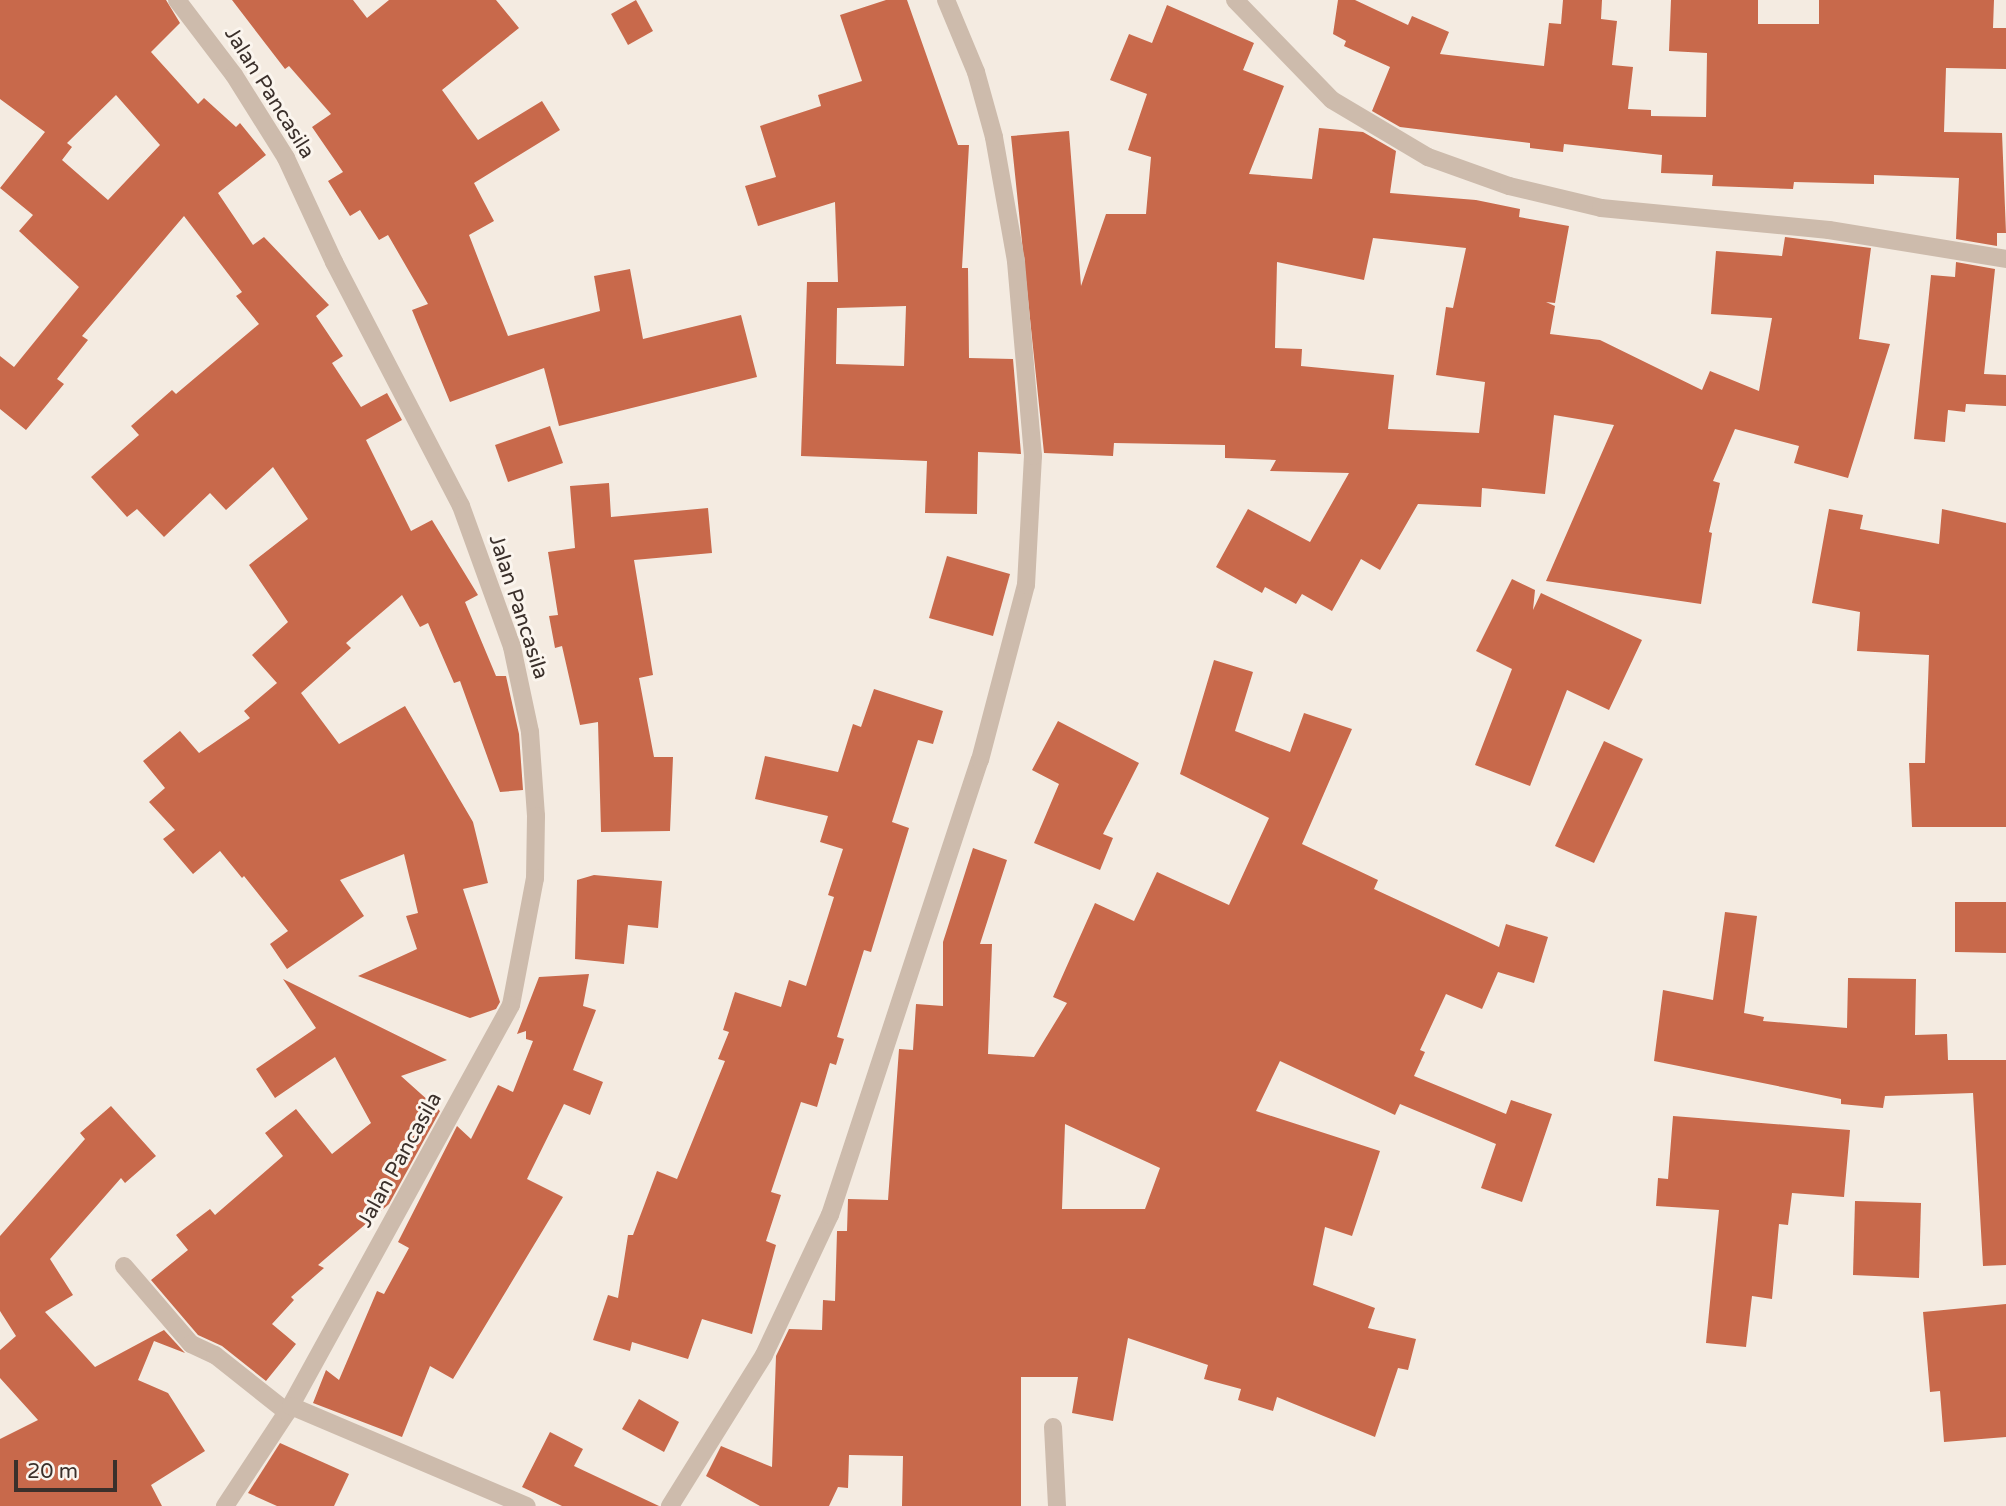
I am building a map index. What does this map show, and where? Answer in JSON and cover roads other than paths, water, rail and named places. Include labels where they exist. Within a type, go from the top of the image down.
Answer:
[{"type":"street","name":"Jalan Pancasila","points":[[177,0],[234,75],[286,158],[353,298],[461,506],[512,647],[530,732],[535,878],[511,1005],[289,1409],[225,1506]]},
{"type":"street","points":[[670,1506],[764,1355],[830,1215],[979,760],[1026,585],[1033,456],[1016,261],[994,137],[976,72],[946,0]]},
{"type":"street","points":[[1235,0],[1332,100],[1427,157],[1508,186],[1601,208],[1829,230],[2006,259]]},
{"type":"street","points":[[124,1266],[191,1344],[215,1355],[289,1409],[527,1506]]},
{"type":"street","points":[[1053,1427],[1056,1506]]}]
